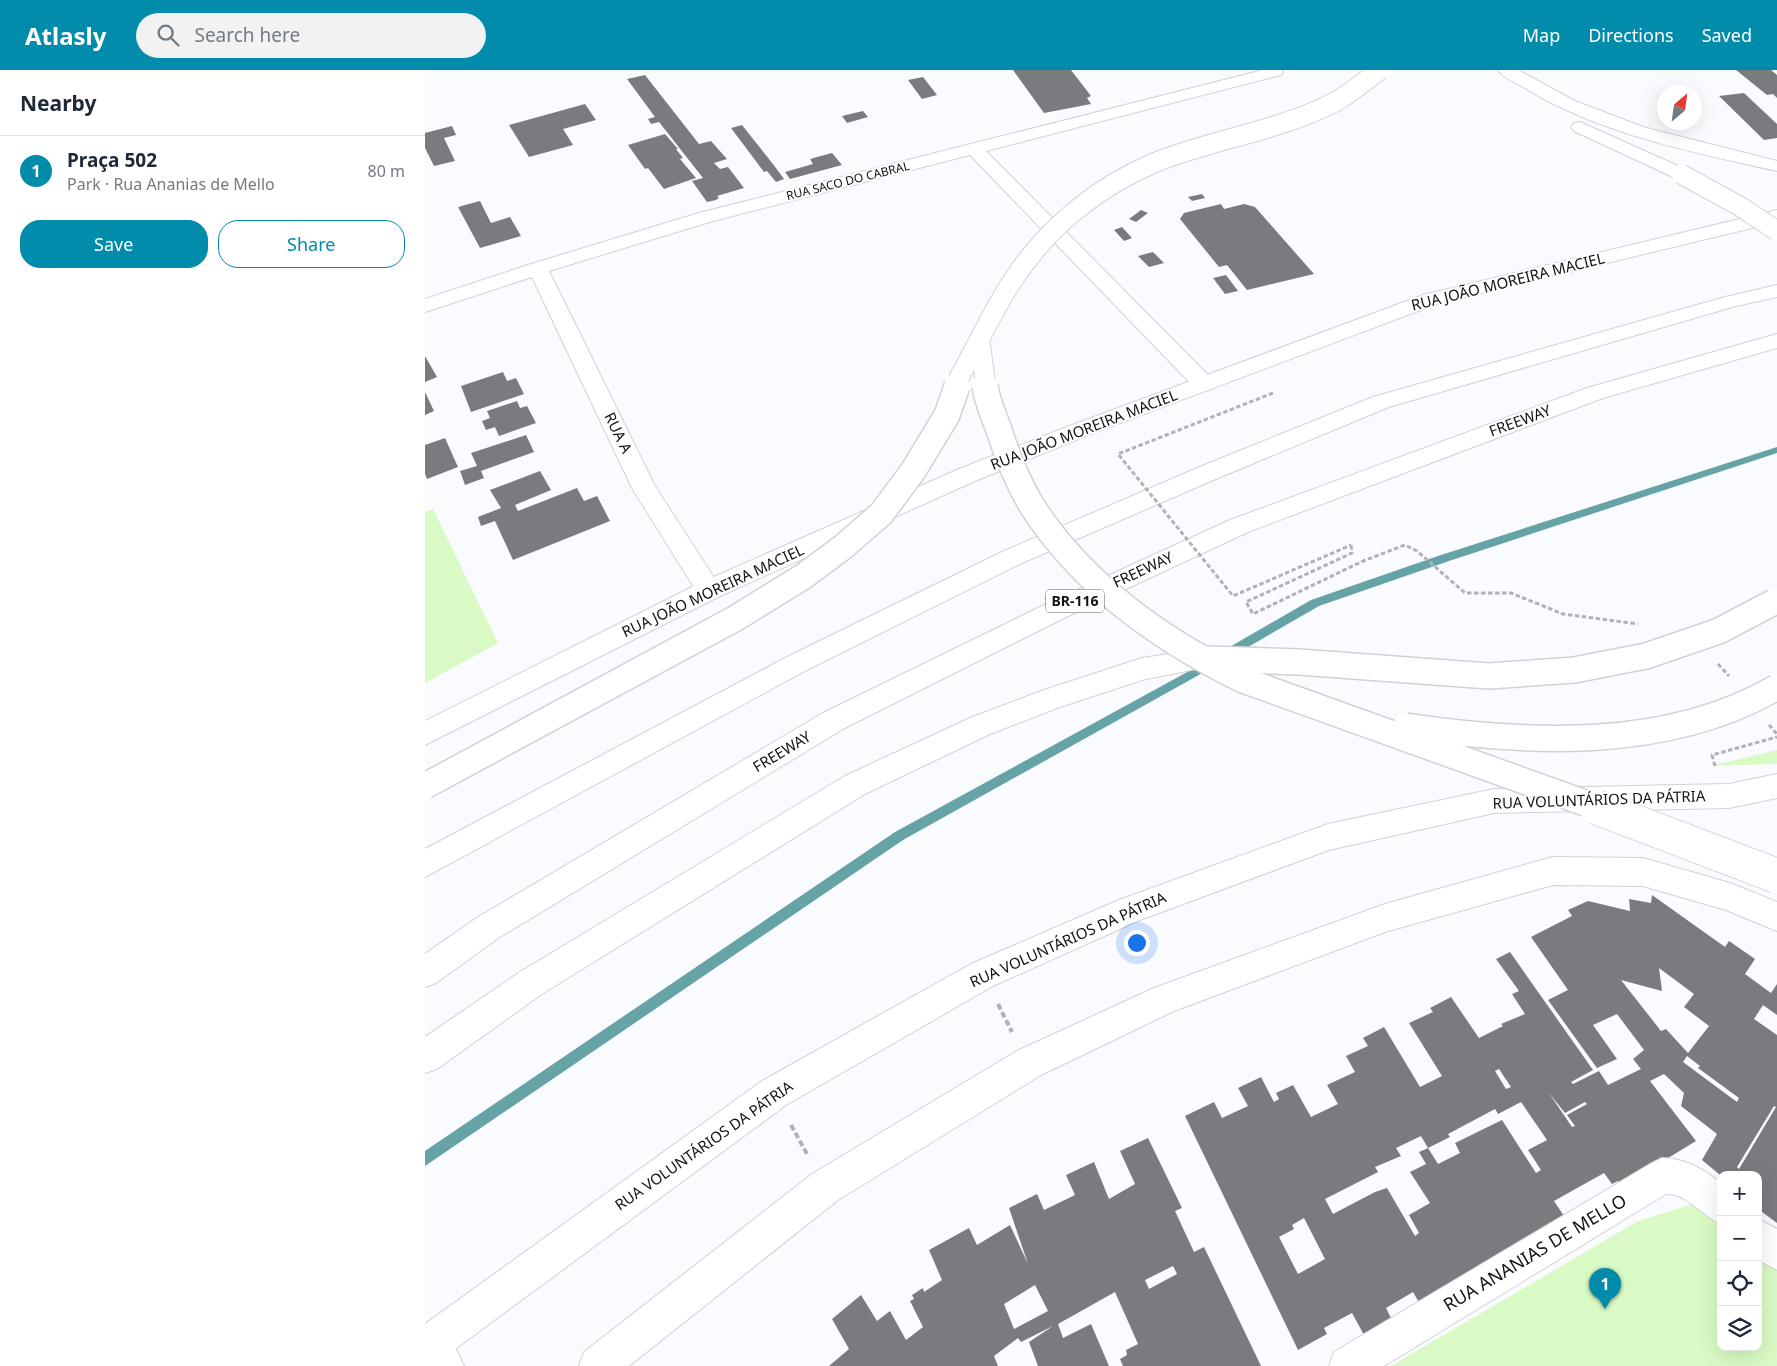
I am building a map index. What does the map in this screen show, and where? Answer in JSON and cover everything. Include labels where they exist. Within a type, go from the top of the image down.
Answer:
[{"type":"main road","points":[[425,786],[736,618],[804,576],[843,547],[881,514],[913,471],[947,415],[960,376],[1013,280],[1038,247],[1066,218],[1111,184],[1155,163],[1310,113],[1338,100],[1380,70]]},
{"type":"main road","points":[[1500,70],[1533,98],[1582,128],[1681,174],[1741,207],[1777,231]]},
{"type":"main road","points":[[1506,70],[1544,92],[1613,122],[1684,145],[1777,166]]},
{"type":"main road","name":"RUA SACO DO CABRAL","points":[[425,306],[538,268],[706,217],[1275,72]]},
{"type":"main road","points":[[974,149],[1204,384]]},
{"type":"main road","name":"RUA JOÃO MOREIRA MACIEL","points":[[425,734],[709,590],[967,475],[1204,384],[1430,298],[1777,216]]},
{"type":"main road","name":"RUA A","points":[[538,268],[645,488],[709,590]]},
{"type":"main road","points":[[425,864],[794,665],[1013,557],[1210,472],[1381,402],[1732,301],[1777,291]]},
{"type":"main road","points":[[981,340],[986,391],[1011,466],[1032,506],[1075,562],[1145,624],[1198,658],[1243,680],[1663,831],[1777,876]]},
{"type":"main road","name":"FREEWAY","points":[[425,972],[487,929],[833,720],[1055,611],[1239,526],[1595,394],[1777,341]]},
{"type":"main road","points":[[425,1058],[531,982],[855,785],[980,726],[1142,669],[1201,659],[1299,662],[1489,676],[1574,670],[1646,656],[1719,631],[1777,598]]},
{"type":"main road","points":[[1340,716],[1433,731],[1517,739],[1589,736],[1670,727],[1741,706],[1777,687]]},
{"type":"main road","name":"RUA VOLUNTÁRIOS DA PÁTRIA","points":[[434,1351],[773,1094],[982,975],[1130,910],[1328,836],[1494,801],[1729,796],[1777,786]]},
{"type":"main road","points":[[598,1366],[825,1187],[1029,1064],[1165,999],[1366,925],[1553,871],[1643,872],[1730,897],[1777,917]]},
{"type":"main road","name":"RUA ANANIAS DE MELLO","points":[[1348,1366],[1662,1176],[1676,1174],[1691,1182],[1717,1203]]},
{"type":"main road","points":[[1762,1240],[1777,1252]]},
{"type":"path","points":[[1273,393],[1118,454],[1233,596],[1351,545],[1352,553],[1246,602],[1253,614],[1388,551],[1405,545],[1417,551],[1446,576]]},
{"type":"path","points":[[982,975],[1029,1064]]},
{"type":"path","points":[[773,1094],[825,1187]]},
{"type":"green space","points":[[433,509],[498,643],[425,683],[425,512]]},
{"type":"green space","points":[[1777,750],[1777,764],[1710,766],[1772,751]]},
{"type":"green space","points":[[1696,1203],[1717,1221],[1717,1351],[1762,1351],[1762,1258],[1777,1270],[1777,1366],[1391,1366],[1638,1221]]},
{"type":"building","points":[[1013,70],[1071,70],[1091,96],[1087,98],[1091,104],[1044,113]]},
{"type":"building","points":[[1736,70],[1771,70],[1777,75],[1777,98],[1773,94],[1767,95]]},
{"type":"building","points":[[645,75],[699,144],[711,141],[727,159],[714,163],[720,169],[728,167],[744,188],[717,196],[719,198],[716,200],[707,202],[692,181],[703,178],[659,122],[651,124],[648,119],[655,117],[627,79]]},
{"type":"building","points":[[923,77],[937,95],[922,99],[908,80]]},
{"type":"building","points":[[1744,93],[1777,124],[1777,138],[1764,140],[1719,96]]},
{"type":"building","points":[[585,104],[596,120],[563,129],[573,145],[529,157],[509,125]]},
{"type":"building","points":[[863,111],[868,117],[847,123],[842,116]]},
{"type":"building","points":[[742,125],[784,179],[776,182],[767,171],[764,172],[731,128]]},
{"type":"building","points":[[452,126],[456,135],[444,138],[455,161],[434,166],[425,148],[425,133]]},
{"type":"building","points":[[665,134],[678,149],[676,149],[683,158],[680,159],[696,178],[664,189],[648,168],[645,169],[628,145]]},
{"type":"building","points":[[832,153],[842,165],[790,179],[785,172],[813,164],[810,159]]},
{"type":"building","points":[[1202,194],[1205,198],[1192,201],[1188,197]]},
{"type":"building","points":[[480,201],[491,223],[510,217],[521,236],[480,248],[458,207]]},
{"type":"building","points":[[1221,204],[1224,209],[1244,204],[1255,207],[1314,274],[1247,290],[1227,265],[1219,267],[1180,219],[1184,213]]},
{"type":"building","points":[[1141,210],[1148,213],[1136,222],[1129,219]]},
{"type":"building","points":[[1122,227],[1132,238],[1124,241],[1114,230]]},
{"type":"building","points":[[1153,252],[1164,263],[1149,267],[1138,256]]},
{"type":"building","points":[[1226,275],[1238,291],[1225,294],[1213,278]]},
{"type":"building","points":[[425,356],[437,377],[425,382]]},
{"type":"building","points":[[503,372],[507,381],[516,378],[524,394],[471,412],[461,386]]},
{"type":"building","points":[[425,392],[434,411],[425,415]]},
{"type":"building","points":[[517,401],[520,408],[527,406],[536,423],[499,436],[495,427],[486,430],[482,421],[490,418],[487,411]]},
{"type":"building","points":[[526,435],[534,452],[481,471],[484,478],[465,485],[460,471],[477,466],[471,453]]},
{"type":"building","points":[[445,438],[458,467],[427,479],[425,474],[425,445]]},
{"type":"building","points":[[540,471],[551,490],[515,505],[518,511],[577,488],[584,501],[597,496],[610,521],[513,560],[495,521],[481,526],[478,517],[501,508],[490,490]]},
{"type":"building","points":[[1652,895],[1725,947],[1729,941],[1755,959],[1745,974],[1771,993],[1777,984],[1777,1015],[1763,1005],[1754,1019],[1777,1035],[1777,1223],[1762,1212],[1762,1171],[1717,1172],[1702,1160],[1717,1134],[1681,1106],[1684,1093],[1664,1074],[1650,1081],[1696,1141],[1622,1186],[1618,1181],[1612,1184],[1604,1173],[1554,1201],[1566,1219],[1420,1304],[1413,1292],[1386,1308],[1392,1320],[1364,1335],[1352,1313],[1324,1328],[1327,1334],[1298,1350],[1185,1116],[1214,1102],[1222,1118],[1248,1106],[1238,1088],[1261,1077],[1274,1102],[1279,1099],[1276,1093],[1293,1085],[1311,1117],[1338,1104],[1327,1085],[1355,1072],[1346,1056],[1368,1046],[1363,1038],[1384,1027],[1420,1087],[1442,1076],[1409,1023],[1433,1012],[1430,1008],[1451,997],[1479,1038],[1503,1026],[1501,1024],[1525,1014],[1512,994],[1519,991],[1496,959],[1510,952],[1593,1070],[1571,1082],[1573,1084],[1599,1071],[1608,1085],[1641,1069],[1633,1059],[1644,1050],[1617,1014],[1593,1025],[1617,1059],[1597,1068],[1548,1000],[1568,990],[1531,937],[1572,916],[1568,910],[1588,901],[1630,911],[1629,899],[1651,903]],"holes":[[[1659,968],[1694,994],[1684,1007],[1709,1026],[1688,1053],[1666,1029],[1661,1031],[1621,980],[1662,991]],[[1687,1056],[1700,1066],[1698,1068],[1739,1098],[1737,1102],[1683,1062]],[[1499,1069],[1511,1087],[1506,1089],[1495,1071]],[[1549,1093],[1565,1113],[1585,1102],[1587,1104],[1567,1115],[1575,1126],[1572,1127]],[[1521,1102],[1547,1140],[1528,1150],[1541,1170],[1536,1173],[1502,1120],[1455,1143],[1460,1153],[1438,1164],[1428,1148],[1450,1137],[1448,1134],[1495,1109],[1498,1114]],[[1774,1106],[1776,1107],[1739,1169],[1737,1167]],[[1421,1136],[1428,1148],[1419,1152],[1426,1164],[1410,1172],[1430,1203],[1409,1215],[1419,1233],[1415,1236],[1387,1188],[1375,1192],[1333,1214],[1325,1199],[1378,1172],[1375,1167],[1401,1156],[1396,1148]],[[1304,1218],[1325,1259],[1298,1274],[1279,1237],[1294,1229],[1292,1225]]]},
{"type":"building","points":[[1148,1138],[1182,1208],[1175,1211],[1194,1252],[1204,1247],[1261,1366],[1123,1366],[1120,1359],[1127,1355],[1126,1350],[1138,1344],[1115,1292],[1058,1324],[1063,1338],[1091,1324],[1109,1366],[1038,1366],[1029,1342],[1053,1326],[1021,1342],[1018,1338],[994,1356],[998,1366],[829,1366],[849,1349],[832,1319],[861,1295],[877,1321],[890,1311],[906,1340],[923,1327],[910,1301],[914,1299],[912,1295],[923,1288],[924,1292],[942,1280],[929,1250],[969,1228],[977,1245],[1010,1225],[1028,1264],[1009,1208],[1037,1194],[1044,1210],[1075,1195],[1066,1175],[1094,1162],[1109,1199],[1135,1184],[1120,1151]],"holes":[[[1173,1266],[1177,1274],[1149,1289],[1145,1280]],[[1035,1285],[1048,1311],[1014,1329],[1004,1304]]]},
{"type":"waterway","points":[[1225,655],[1315,603],[1445,558],[1777,450]]},
{"type":"waterway","points":[[425,1159],[899,836],[1211,663]]},
{"type":"place","name":"Praça 502","points":[[1605,1309]]}]
